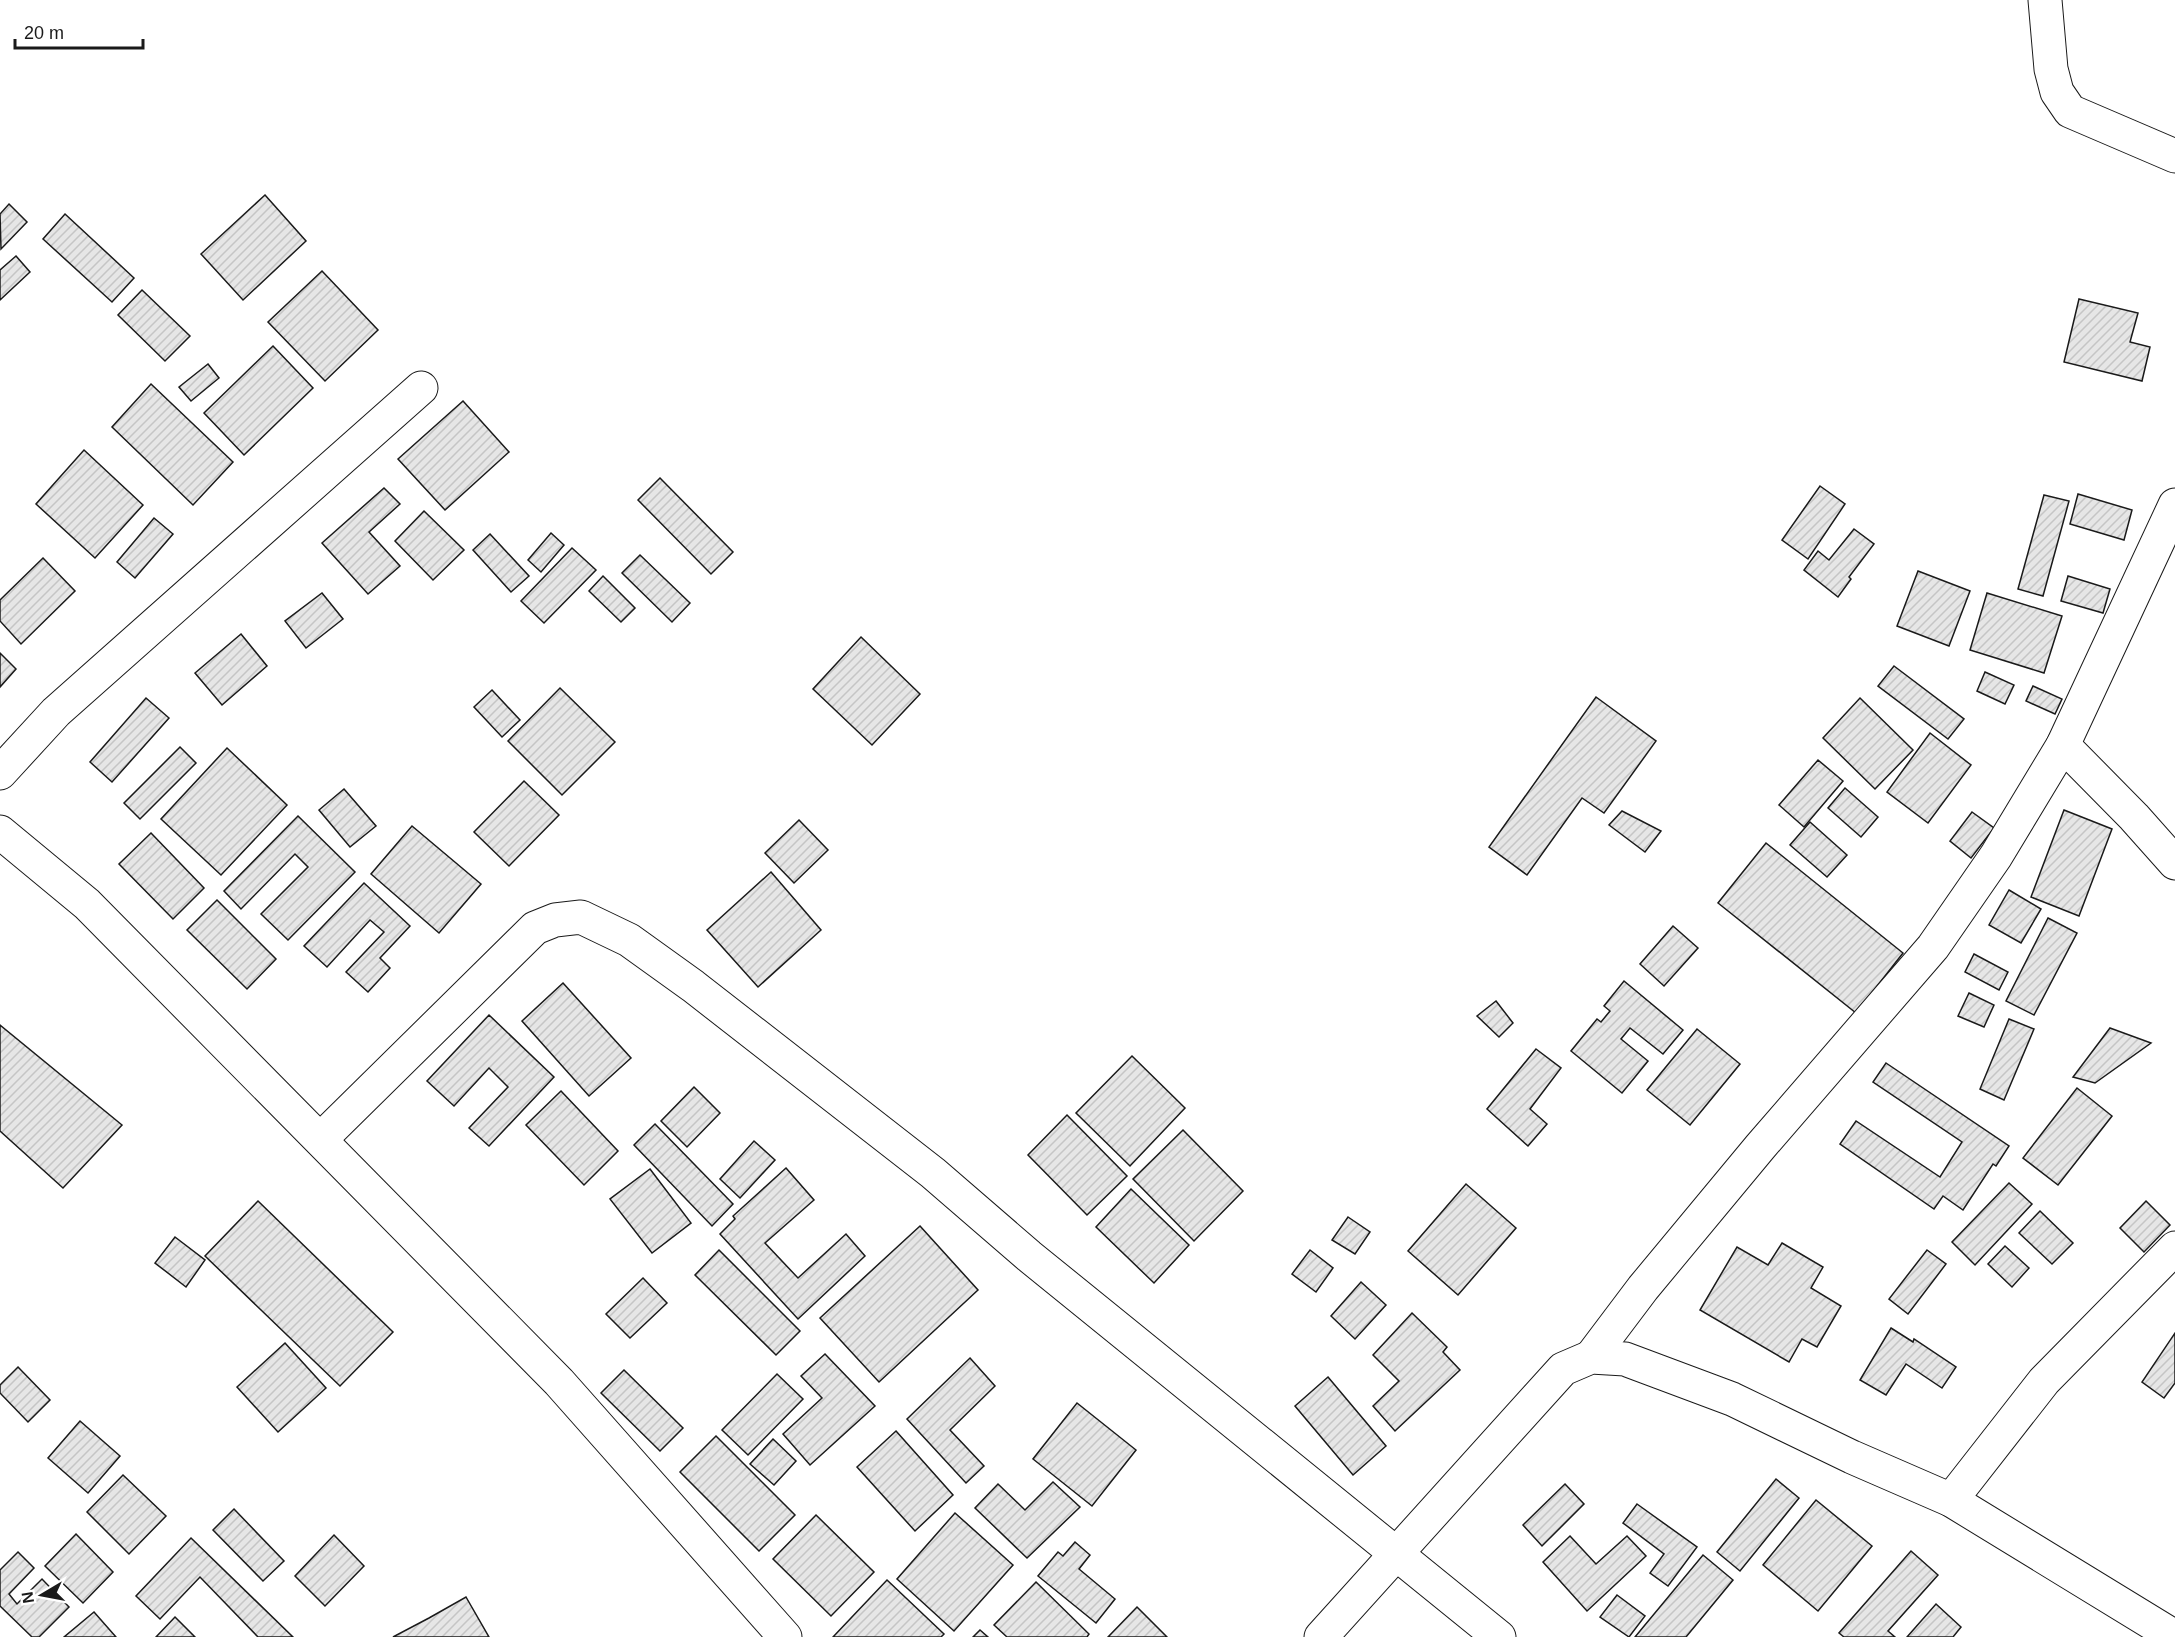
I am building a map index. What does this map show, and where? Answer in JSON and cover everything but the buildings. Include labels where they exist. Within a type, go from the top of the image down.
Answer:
[{"type":"street","points":[[2045,0],[2051,69],[2057,92],[2070,111],[2175,156]]},
{"type":"street","points":[[0,773],[56,712],[421,388]]},
{"type":"street","points":[[1321,1637],[1563,1370],[1591,1357],[1643,1288],[1746,1164],[1933,947],[1995,856],[2063,746],[2175,505]]},
{"type":"street","points":[[2063,746],[2134,817],[2175,863]]},
{"type":"street","points":[[0,832],[87,904],[560,1382],[785,1637]]},
{"type":"street","points":[[321,1139],[535,928],[555,920],[581,916],[629,940],[693,986],[933,1173],[1029,1256],[1221,1414],[1397,1552],[1499,1637]]},
{"type":"street","points":[[1951,1500],[2044,1381],[2175,1248]]},
{"type":"street","points":[[1591,1357],[1625,1359],[1731,1399],[1951,1500],[2175,1637]]}]
